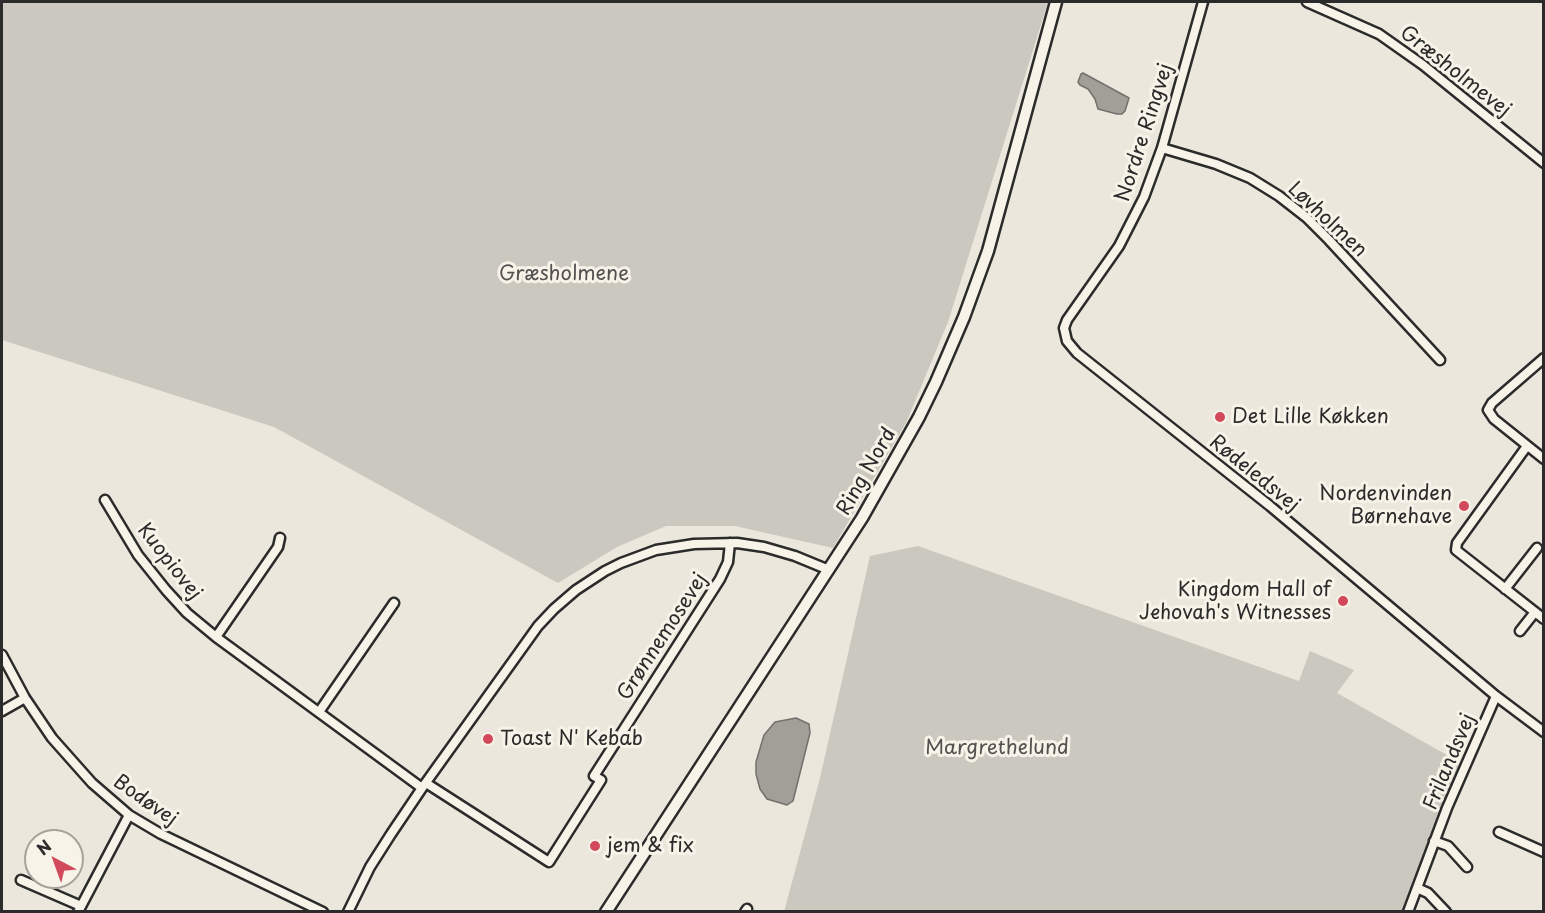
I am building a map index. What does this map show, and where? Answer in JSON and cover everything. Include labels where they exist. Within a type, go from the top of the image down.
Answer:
[{"type":"main road","name":"Ring Nord","points":[[606,912],[862,518],[919,417],[964,317],[988,251],[1056,2]]},
{"type":"street","name":"Nordre Ringvej","points":[[1064,328],[1071,313],[1119,246],[1144,197],[1162,148],[1203,2]]},
{"type":"street","name":"Græsholmevej","points":[[1306,2],[1379,34],[1423,65],[1544,163]]},
{"type":"street","name":"Løvholmen","points":[[1162,148],[1216,164],[1250,178],[1279,196],[1306,217],[1329,240],[1440,360]]},
{"type":"street","name":"Rødeledsvej","points":[[1064,328],[1067,341],[1077,353],[1269,506],[1496,696],[1544,732]]},
{"type":"street","points":[[1544,358],[1492,403],[1488,410],[1494,419],[1544,459]]},
{"type":"street","points":[[1527,446],[1457,543],[1456,550],[1544,619]]},
{"type":"street","name":"Kuopiovej","points":[[105,500],[138,555],[187,613],[216,638],[424,785]]},
{"type":"street","points":[[216,638],[278,547],[280,538]]},
{"type":"street","name":"Grønnemosevej","points":[[424,785],[549,862],[601,780],[594,776],[720,579],[728,562],[730,543]]},
{"type":"street","name":"Grønnemosevej","points":[[348,912],[370,867],[424,785],[538,626],[569,595],[613,567],[656,550],[694,544],[737,543],[777,550],[829,570]]},
{"type":"street","points":[[1505,589],[1537,548]]},
{"type":"street","points":[[319,711],[394,603]]},
{"type":"street","points":[[1520,631],[1535,612]]},
{"type":"street","name":"Bodøvej","points":[[2,655],[25,698],[52,738],[92,783],[129,815],[161,834],[323,912]]},
{"type":"street","name":"Frilandsvej","points":[[1408,912],[1434,841],[1496,696]]},
{"type":"street","points":[[2,711],[25,698]]},
{"type":"street","points":[[21,880],[80,909],[129,815]]},
{"type":"street","points":[[1499,832],[1544,852]]},
{"type":"street","name":"Frilandsvej","points":[[1434,841],[1448,846],[1467,867]]},
{"type":"street","points":[[1417,888],[1428,893],[1446,912]]},
{"type":"green space","name":"Græsholmene","points":[[2,2],[1048,2],[948,322],[906,423],[833,548],[735,526],[666,526],[617,547],[558,583],[274,427],[2,340]]},
{"type":"green space","name":"Margrethelund","points":[[918,546],[1299,681],[1310,651],[1354,670],[1337,693],[1461,763],[1404,911],[784,912],[820,778],[870,556]]},
{"type":"shaded area","points":[[1083,73],[1129,98],[1125,111],[1117,114],[1098,109],[1088,89],[1078,82]]},
{"type":"shaded area","points":[[796,718],[809,724],[810,733],[793,801],[787,805],[767,799],[760,789],[756,762],[764,735],[775,722]]},
{"type":"place","name":"Det Lille Køkken","points":[[1220,417]]},
{"type":"place","name":"Nordenvinden Børnehave","points":[[1464,506]]},
{"type":"place","name":"Kingdom Hall of Jehovah's Witnesses","points":[[1343,601]]},
{"type":"place","name":"Toast N' Kebab","points":[[488,739]]},
{"type":"place","name":"jem & fix","points":[[595,846]]}]
